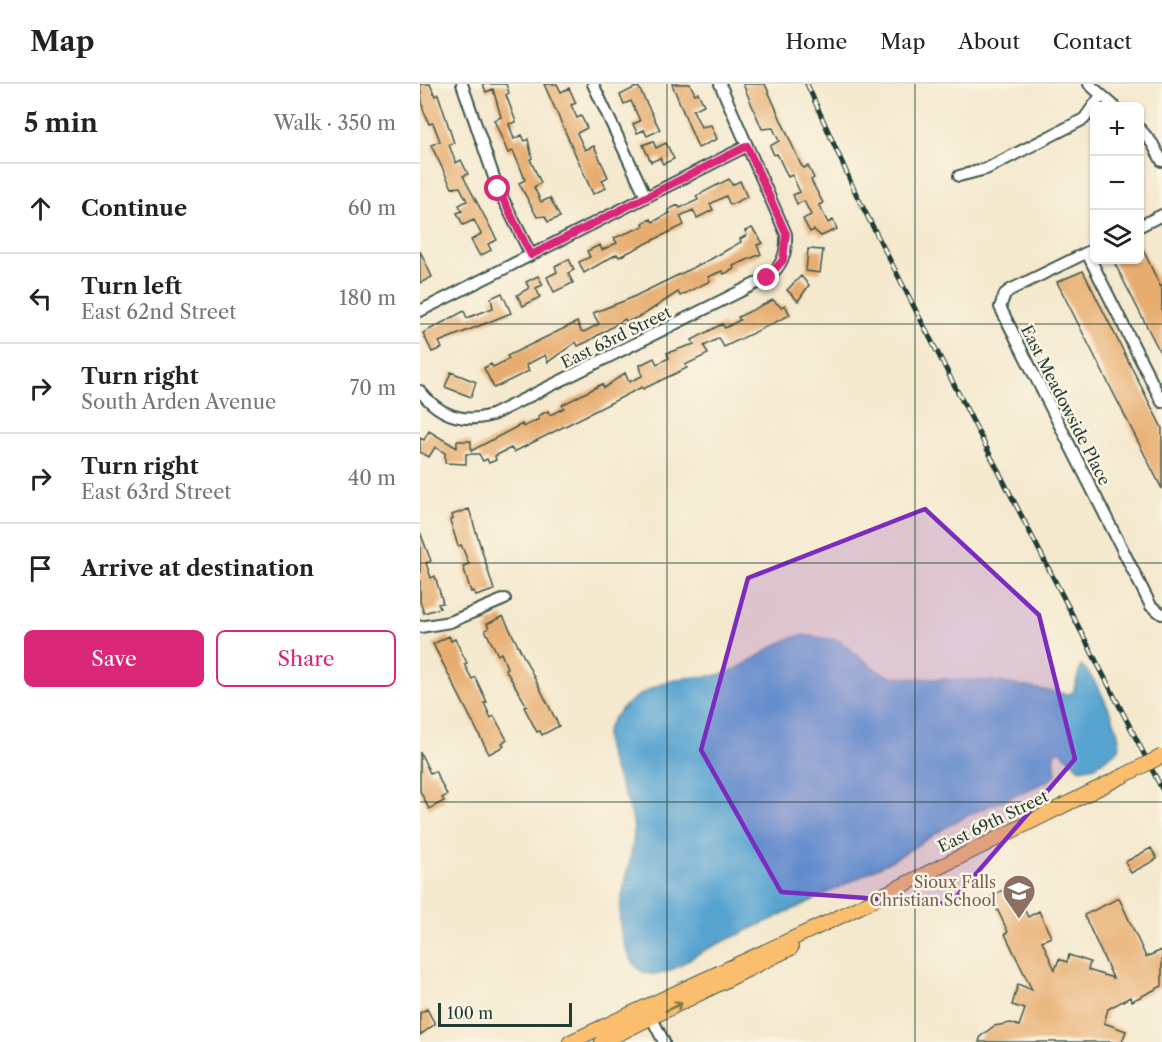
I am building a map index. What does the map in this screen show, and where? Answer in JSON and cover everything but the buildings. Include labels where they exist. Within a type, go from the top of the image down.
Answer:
[{"type":"main road","name":"East 69th Street","points":[[570,1042],[649,1011],[788,950],[839,917],[1162,756]]},
{"type":"main road","name":"East 69th Street","points":[[602,1042],[649,1011]]},
{"type":"street","points":[[462,84],[498,189],[531,255]]},
{"type":"street","points":[[593,84],[646,197]]},
{"type":"street","points":[[420,310],[747,146],[720,84]]},
{"type":"street","points":[[1089,84],[1108,102]]},
{"type":"street","points":[[959,176],[986,169],[1084,119],[1100,97]]},
{"type":"street","points":[[1144,134],[1162,161]]},
{"type":"street","name":"East 63rd Street","points":[[420,391],[443,413],[469,420],[492,415],[767,278],[777,270],[786,250],[786,234],[747,146]]},
{"type":"street","points":[[1144,224],[1162,215]]},
{"type":"street","name":"East Meadowside Place","points":[[1090,251],[1010,290],[1001,301],[1002,312],[1151,606],[1162,614]]},
{"type":"street","points":[[1097,264],[1162,402]]},
{"type":"street","points":[[420,627],[450,622],[505,599]]},
{"type":"street","points":[[649,1011],[664,1042]]},
{"type":"highlighted area","points":[[925,509],[1039,615],[1075,759],[950,904],[781,892],[701,750],[748,578]]},
{"type":"water","points":[[802,635],[838,640],[878,671],[891,677],[993,681],[1066,694],[1073,693],[1081,665],[1107,704],[1117,730],[1119,749],[1096,766],[1079,769],[1060,750],[1054,753],[1056,775],[1049,780],[959,820],[864,875],[705,950],[672,970],[657,974],[643,972],[635,966],[630,957],[623,941],[620,925],[622,896],[634,834],[629,807],[607,749],[608,727],[631,701],[652,688],[674,680],[725,673],[740,667],[774,646]]},
{"type":"railway","points":[[807,84],[857,196],[1162,789]]},
{"type":"place","name":"Sioux Falls Christian School","points":[[1019,920]]},
{"type":"route","points":[[498,189],[531,255],[747,146],[786,234],[787,242],[783,260],[777,270],[767,278]]}]
